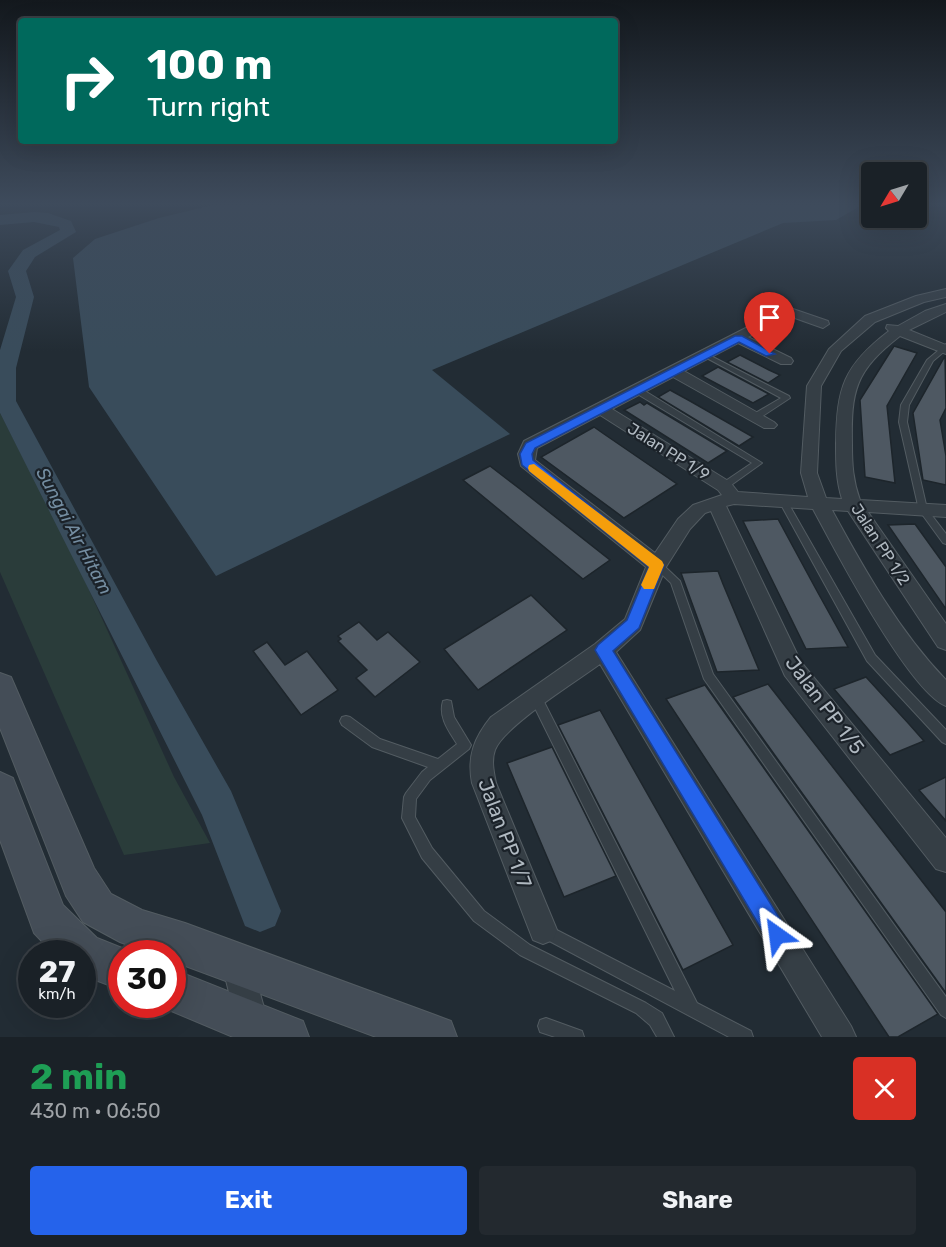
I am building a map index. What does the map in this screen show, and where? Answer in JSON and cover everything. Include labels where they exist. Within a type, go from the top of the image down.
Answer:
[{"type":"main road","points":[[0,687],[80,882],[97,908],[134,928],[435,1037]]},
{"type":"main road","points":[[0,790],[48,919],[84,954],[108,963]]},
{"type":"main road","points":[[186,996],[265,1032]]},
{"type":"street","points":[[946,293],[921,299],[870,319],[836,349],[814,386],[809,473],[820,505],[857,574],[919,667],[946,696]]},
{"type":"street","name":"Jalan PP 1/2","points":[[946,308],[898,330],[877,349],[855,374],[844,405],[844,482],[854,506],[946,641]]},
{"type":"street","points":[[657,565],[526,462],[526,454],[530,446],[783,314],[793,313],[823,324]]},
{"type":"street","points":[[870,319],[945,348]]},
{"type":"street","points":[[739,338],[786,361]]},
{"type":"street","points":[[673,372],[769,425]]},
{"type":"street","name":"Jalan PP 1/9","points":[[600,408],[724,496]]},
{"type":"street","points":[[724,496],[820,505],[946,511]]},
{"type":"street","name":"Jalan PP 1/7","points":[[543,930],[484,783],[479,760],[486,741],[499,725],[603,650],[633,624],[657,565],[684,524],[699,509],[724,496]]},
{"type":"street","name":"Jalan PP 1/5","points":[[724,496],[793,669],[946,859]]},
{"type":"street","points":[[603,650],[840,1037]]},
{"type":"street","points":[[237,964],[265,1032]]},
{"type":"lane","points":[[945,348],[930,360],[904,405],[903,422],[923,510],[946,541]]},
{"type":"lane","points":[[705,355],[786,398],[754,417]]},
{"type":"lane","points":[[637,390],[758,463],[724,496]]},
{"type":"lane","points":[[783,501],[871,658],[946,738]]},
{"type":"lane","points":[[657,565],[675,581],[708,676],[946,1010]]},
{"type":"lane","points":[[536,698],[691,1008]]},
{"type":"lane","points":[[447,705],[447,718],[465,745],[426,776],[410,797],[408,818],[427,853],[479,916],[525,950],[641,1008],[656,1019],[666,1037]]},
{"type":"lane","points":[[346,721],[376,743],[438,765]]},
{"type":"lane","points":[[543,930],[746,1037]]},
{"type":"lane","points":[[546,1026],[576,1037]]},
{"type":"shaded area","points":[[0,413],[69,546],[174,777],[210,843],[124,855],[0,572]]},
{"type":"water","points":[[78,253],[710,253],[432,370],[510,434],[216,576],[89,387],[73,258]]},
{"type":"building","points":[[894,346],[917,353],[887,406],[895,483],[865,477],[860,400]]},
{"type":"building","points":[[740,355],[780,375],[768,383],[727,362]]},
{"type":"building","points":[[945,356],[946,408],[940,420],[946,456],[946,485],[923,480],[913,413]]},
{"type":"building","points":[[718,367],[769,394],[753,403],[702,376]]},
{"type":"building","points":[[670,390],[753,437],[739,446],[658,397]]},
{"type":"building","points":[[640,402],[644,405],[647,403],[727,451],[708,463],[624,410]]},
{"type":"building","points":[[594,427],[677,484],[624,518],[541,457]]},
{"type":"building","points":[[490,466],[610,560],[583,579],[463,480]]},
{"type":"building","points":[[778,519],[848,647],[806,649],[743,521]]},
{"type":"building","points":[[915,524],[946,567],[946,609],[888,525]]},
{"type":"building","points":[[718,571],[759,670],[717,672],[681,573]]},
{"type":"building","points":[[531,595],[567,630],[478,690],[444,649]]},
{"type":"building","points":[[359,622],[377,640],[388,632],[420,662],[375,697],[356,678],[367,670],[338,641],[341,639],[338,636]]},
{"type":"building","points":[[267,642],[285,665],[307,651],[338,690],[301,715],[253,651]]},
{"type":"building","points":[[866,677],[924,741],[890,755],[834,689]]},
{"type":"building","points":[[768,684],[946,912],[946,993],[733,697]]},
{"type":"building","points":[[705,685],[938,1014],[898,1037],[889,1037],[666,699]]},
{"type":"building","points":[[600,710],[733,945],[683,970],[558,725]]},
{"type":"building","points":[[552,747],[616,876],[564,897],[507,763]]},
{"type":"building","points":[[946,777],[946,821],[919,790]]},
{"type":"waterway","name":"Sungai Air Hitam","points":[[30,253],[17,271],[25,297],[5,368],[5,401],[217,805],[260,911]]},
{"type":"slow traffic","points":[[534,468],[657,565],[649,585]]},
{"type":"route","points":[[770,354],[739,338],[530,446],[526,454],[526,462],[657,565],[633,624],[603,650],[777,935]]}]
